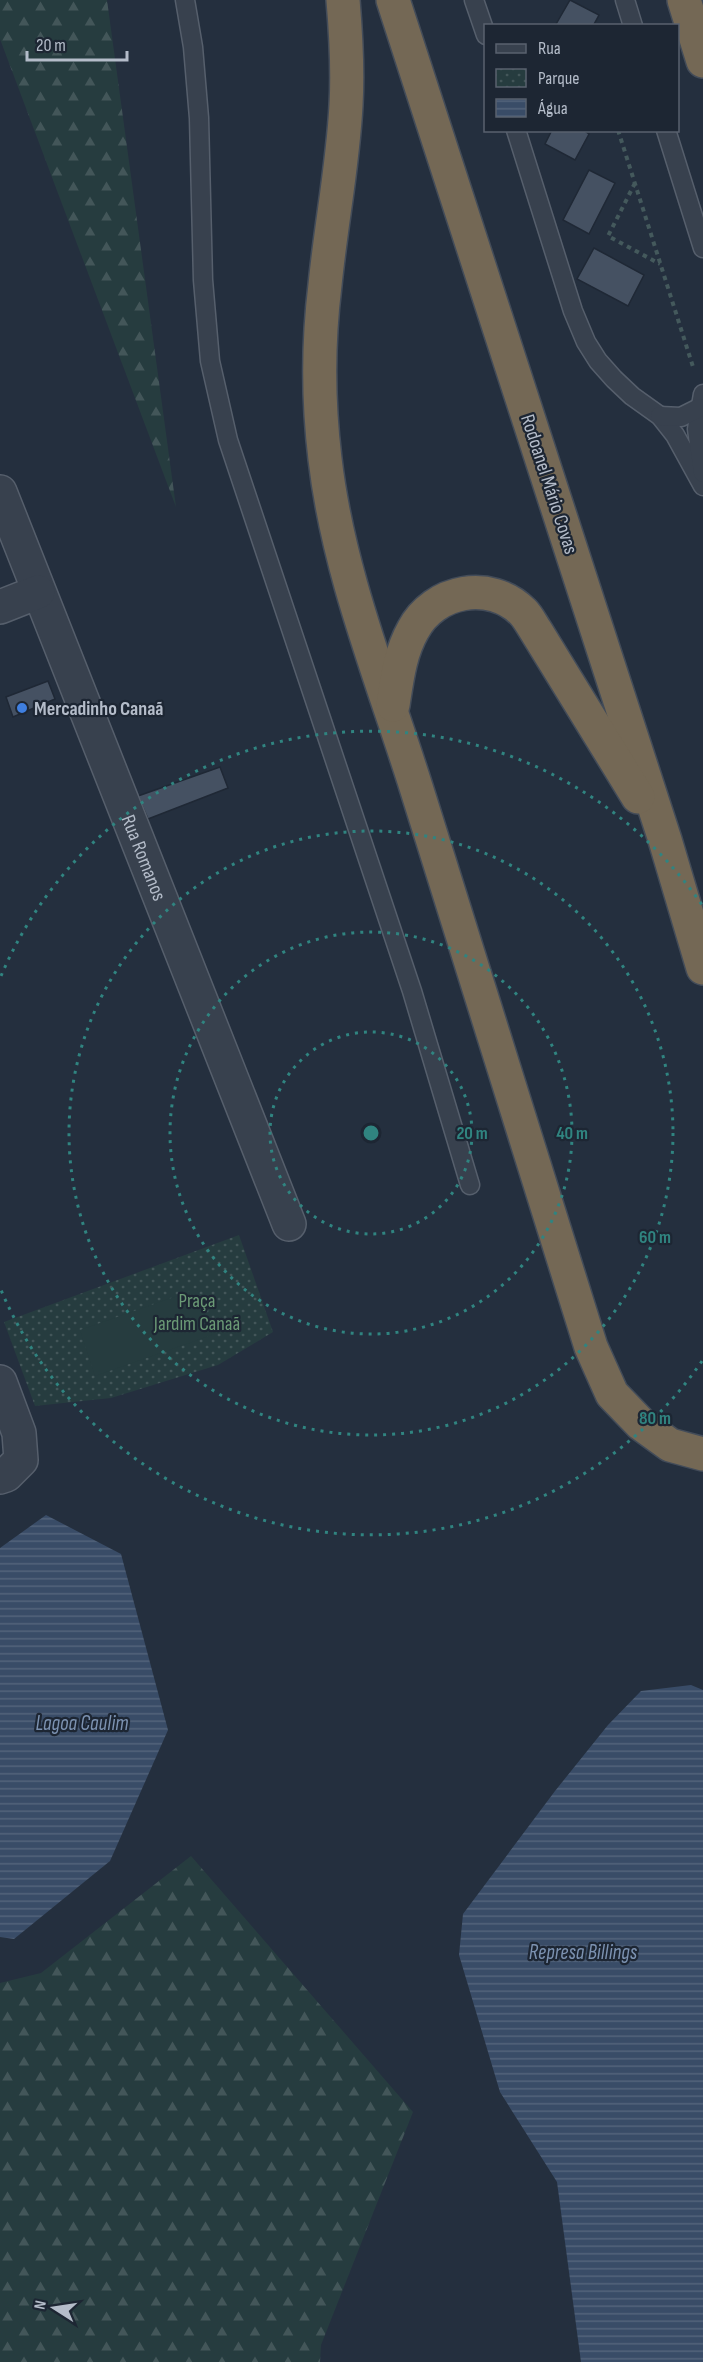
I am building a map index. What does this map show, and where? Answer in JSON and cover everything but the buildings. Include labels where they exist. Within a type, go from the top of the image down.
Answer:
[{"type":"highway","points":[[343,0],[347,53],[346,105],[320,335],[320,399],[325,458],[340,547],[591,1347],[612,1394],[641,1424],[670,1445],[703,1454]]},
{"type":"highway","name":"Rodoanel Mário Covas","points":[[393,0],[665,840],[703,968]]},
{"type":"highway","points":[[684,0],[703,62]]},
{"type":"highway","points":[[392,710],[400,660],[413,628],[432,605],[455,594],[479,592],[504,599],[523,612],[536,631],[665,840]]},
{"type":"street","name":"Rua Romanos","points":[[0,492],[289,1224]]},
{"type":"street","points":[[0,607],[38,592]]},
{"type":"street","points":[[0,1382],[19,1433],[10,1469]]},
{"type":"lane","points":[[185,0],[193,47],[199,118],[202,279],[210,361],[228,440],[412,991],[470,1185]]},
{"type":"lane","points":[[474,0],[484,29]]},
{"type":"lane","points":[[625,0],[632,24]]},
{"type":"lane","points":[[517,132],[573,310],[586,342],[614,380],[660,416],[675,435],[703,486]]},
{"type":"lane","points":[[667,132],[703,248]]},
{"type":"lane","points":[[660,416],[681,417],[700,394]]},
{"type":"lane","points":[[700,394],[697,429],[703,473]]},
{"type":"path","points":[[619,132],[700,394]]},
{"type":"path","points":[[635,183],[608,236],[660,264]]},
{"type":"green space","points":[[0,0],[107,0],[176,507],[0,39]]},
{"type":"green space","name":"Praça Jardim Canaã","points":[[239,1235],[273,1332],[218,1365],[111,1398],[35,1406],[4,1322]]},
{"type":"green space","points":[[197,1289],[212,1335],[95,1376],[80,1330]]},
{"type":"green space","points":[[191,1856],[413,2112],[321,2345],[320,2362],[0,2362],[0,1983],[41,1973]]},
{"type":"water","name":"Lagoa Caulim","points":[[46,1515],[121,1554],[168,1730],[110,1861],[14,1939],[0,1937],[0,1548]]},
{"type":"water","name":"Represa Billings","points":[[691,1685],[703,1690],[703,2362],[581,2362],[557,2182],[500,2092],[459,1955],[463,1914],[555,1791],[608,1725],[641,1691]]},
{"type":"place","name":"Mercadinho Canaã","points":[[22,708]]}]
